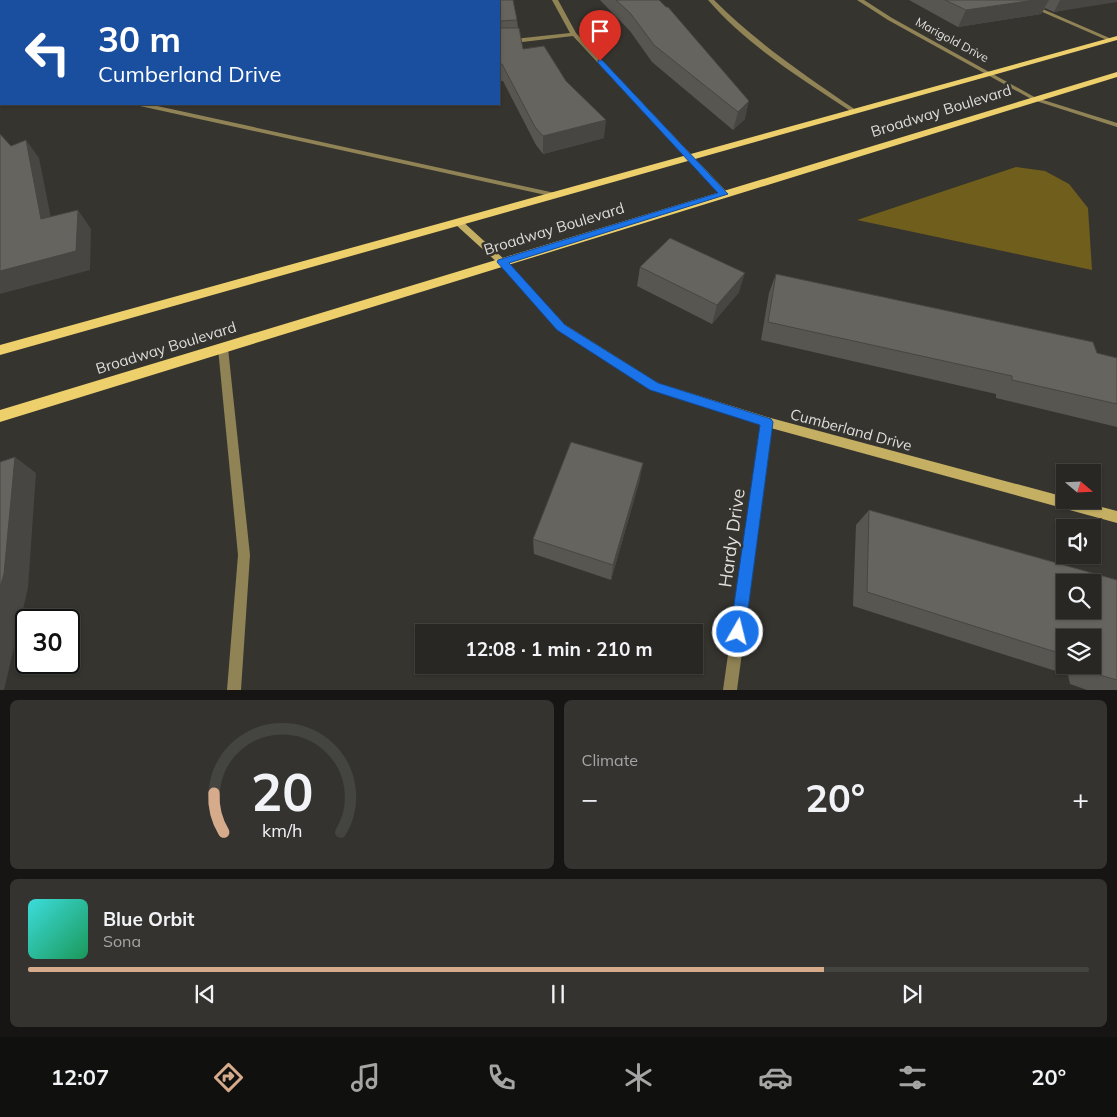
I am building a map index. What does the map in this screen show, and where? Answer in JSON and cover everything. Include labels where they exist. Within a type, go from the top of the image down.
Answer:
[{"type":"main road","name":"Broadway Boulevard","points":[[0,350],[1114,39]]},
{"type":"main road","name":"Broadway Boulevard","points":[[0,416],[1117,74]]},
{"type":"street","points":[[553,0],[574,34],[724,194]]},
{"type":"street","points":[[711,0],[725,15],[796,72],[854,112]]},
{"type":"street","name":"Marigold Drive","points":[[860,0],[890,20],[991,73],[1035,99],[1117,125]]},
{"type":"street","points":[[1018,0],[1114,39]]},
{"type":"street","points":[[500,41],[574,34]]},
{"type":"street","points":[[145,105],[555,195]]},
{"type":"street","name":"Cumberland Drive","points":[[458,222],[502,262],[561,328],[654,386],[767,422],[1117,517]]},
{"type":"street","points":[[223,348],[244,555],[234,690]]},
{"type":"street","name":"Hardy Drive","points":[[730,690],[767,422]]},
{"type":"shaded area","points":[[1016,167],[1045,171],[1069,184],[1088,208],[1092,270],[857,220]]},
{"type":"building","points":[[500,0],[513,0],[517,20],[500,21]]},
{"type":"building","points":[[616,0],[659,0],[668,7],[749,101],[738,112],[654,45],[631,14]]},
{"type":"building","points":[[945,0],[1035,0],[966,10]]},
{"type":"building","points":[[500,28],[519,28],[523,49],[544,46],[566,81],[606,120],[543,136],[535,127],[502,64],[500,64]]},
{"type":"building","points":[[0,134],[11,146],[26,140],[41,219],[78,210],[76,251],[0,271]]},
{"type":"building","points":[[670,238],[745,273],[717,305],[640,267]]},
{"type":"building","points":[[776,274],[1093,342],[1097,353],[1117,358],[1117,404],[1012,380],[1012,376],[768,322]]},
{"type":"building","points":[[571,442],[643,463],[613,565],[533,539]]},
{"type":"building","points":[[15,457],[4,574],[0,587],[0,462]]},
{"type":"building","points":[[869,510],[1096,574],[1056,574],[1056,619],[1101,619],[1101,575],[1117,580],[1117,680],[1096,674],[1101,674],[1101,629],[1056,629],[1056,652],[867,592]]},
{"type":"route","points":[[600,61],[724,194],[502,262],[561,328],[654,386],[767,422],[738,632]]}]
